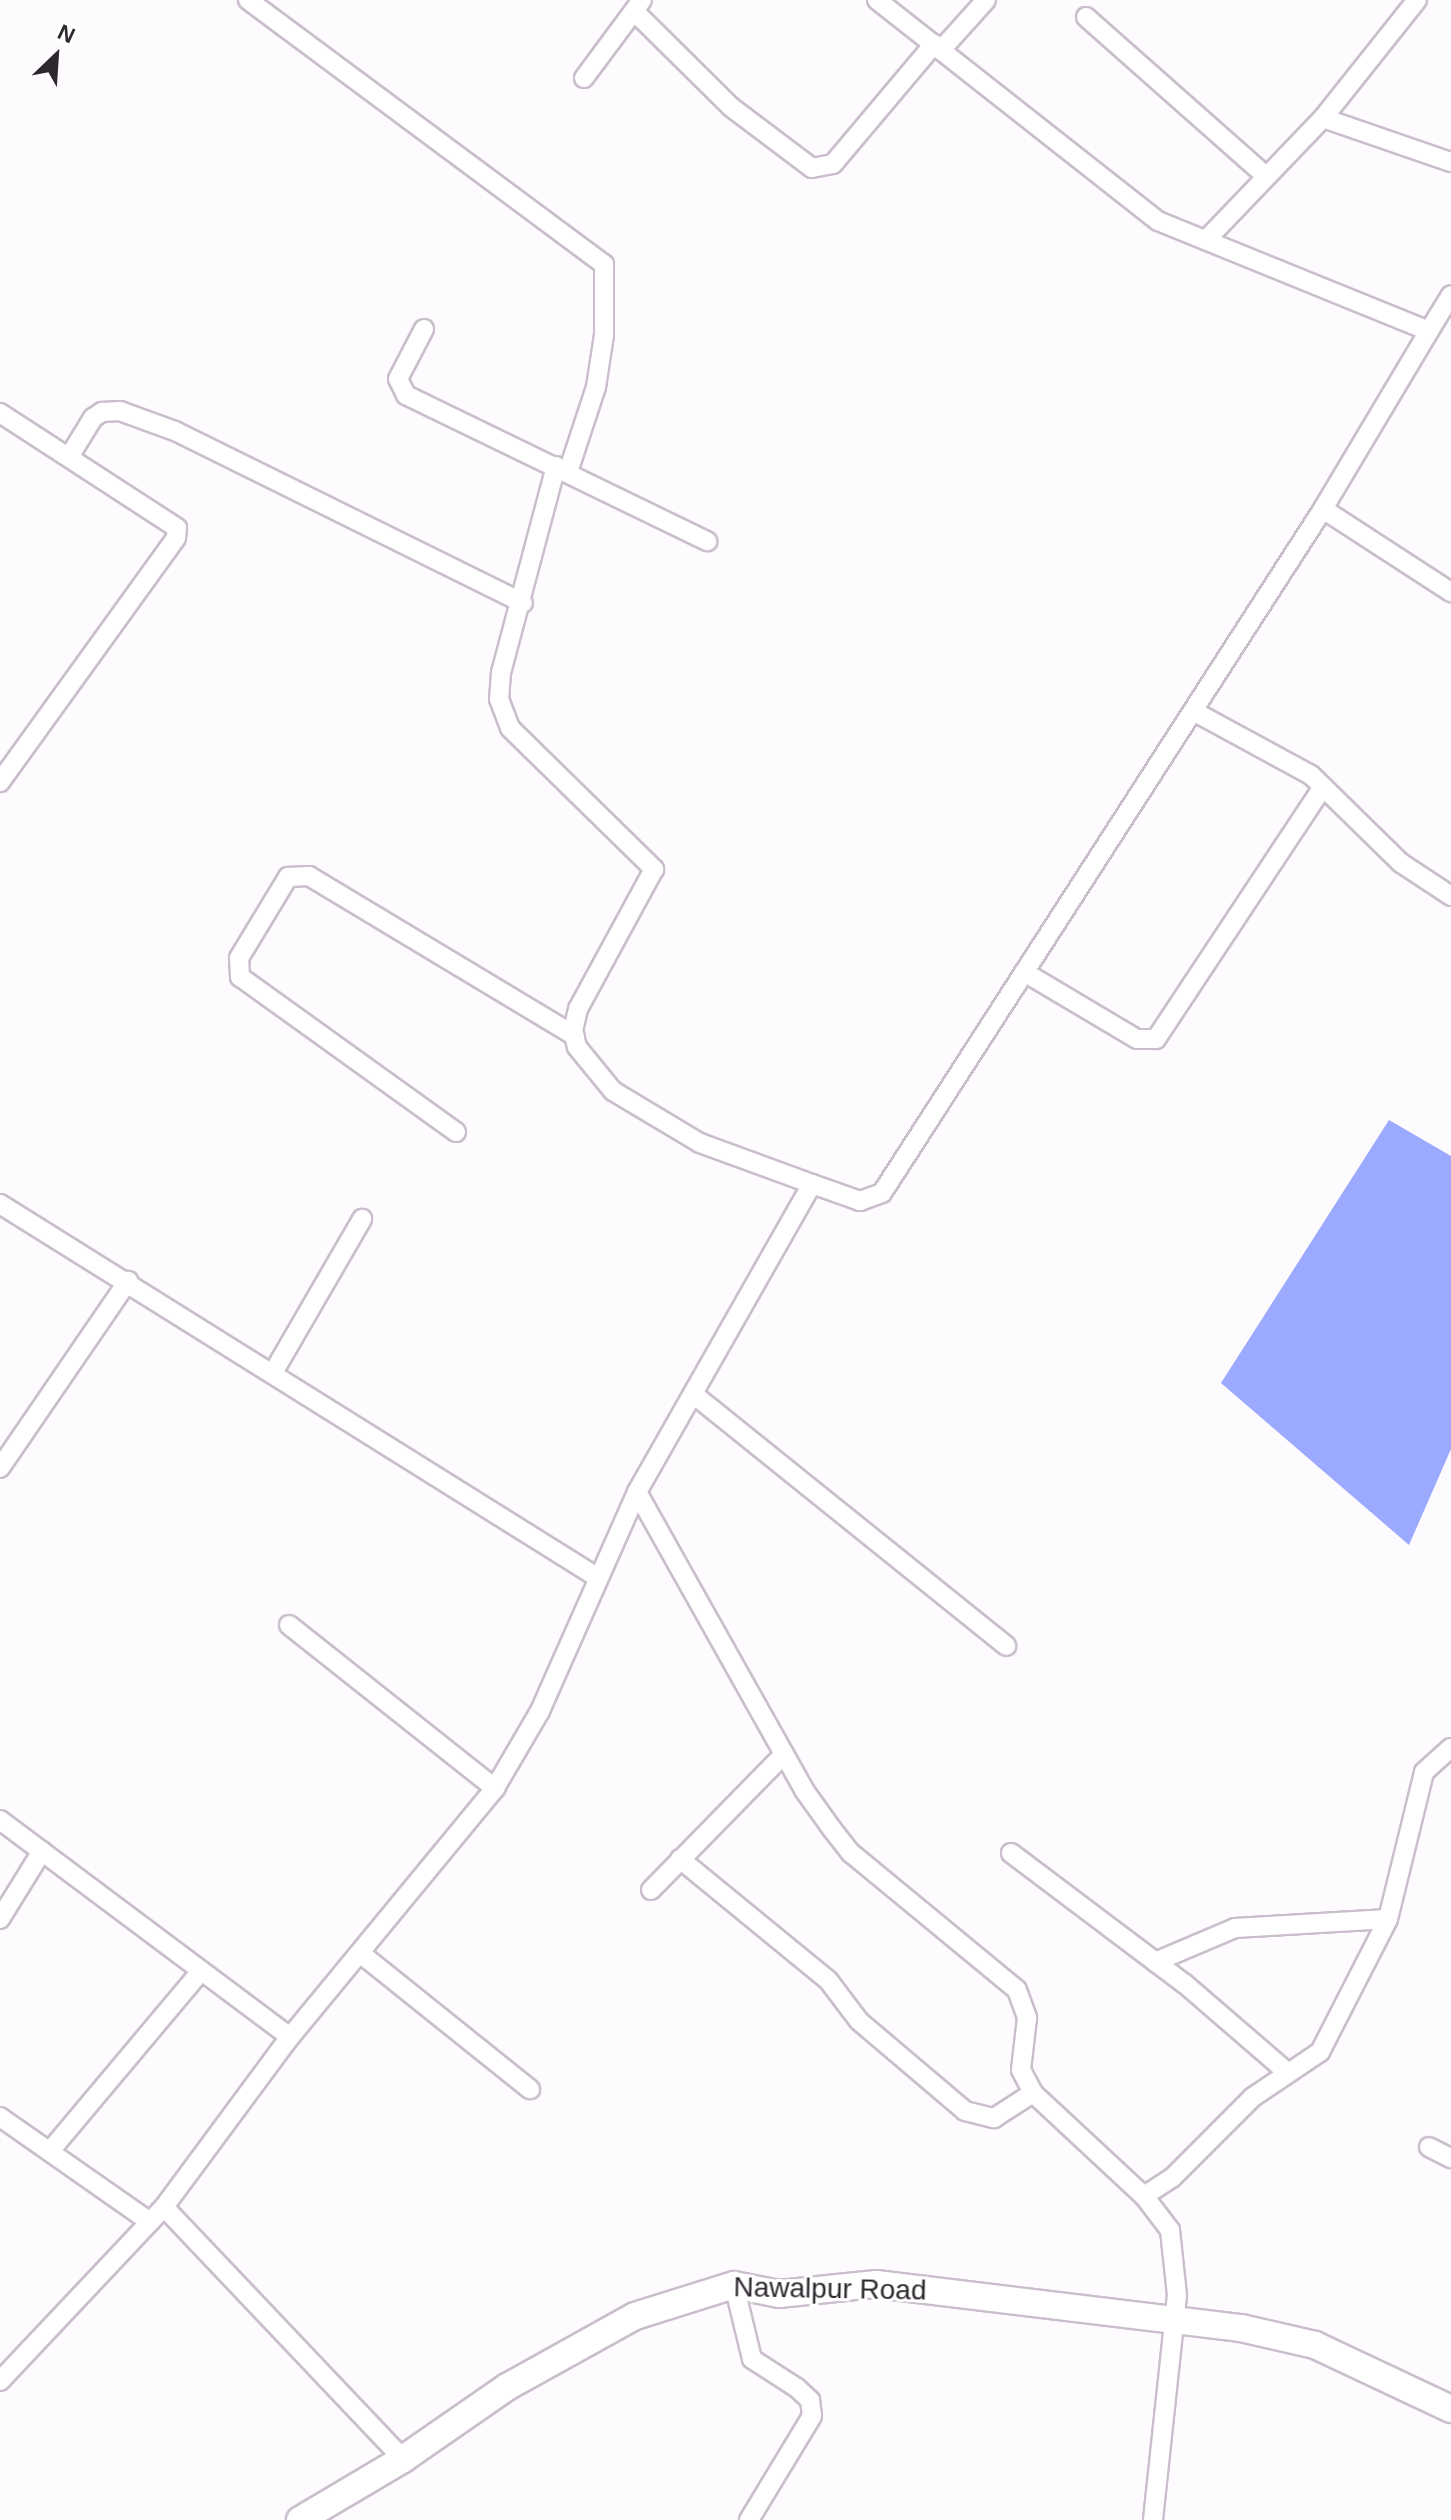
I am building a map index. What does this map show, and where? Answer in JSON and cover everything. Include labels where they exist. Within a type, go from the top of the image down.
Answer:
[{"type":"street","points":[[248,0],[604,264],[604,335],[596,387],[562,469],[498,685],[510,728],[654,869],[578,1009],[575,1036]]},
{"type":"street","points":[[877,0],[1136,206],[1206,240],[1429,331]]},
{"type":"street","points":[[584,78],[638,6],[731,107],[812,168],[833,164],[938,47],[986,0]]},
{"type":"street","points":[[1206,240],[1323,118],[1417,0]]},
{"type":"street","points":[[1086,17],[1266,176]]},
{"type":"street","points":[[1323,118],[1451,162]]},
{"type":"street","points":[[456,1132],[240,977],[239,958],[288,877],[309,876],[575,1036],[613,1091],[700,1143],[860,1201],[882,1193],[1323,509],[1451,295]]},
{"type":"street","points":[[424,329],[398,387],[707,541]]},
{"type":"street","points":[[69,457],[93,418],[109,410],[120,411],[175,431],[523,603]]},
{"type":"street","points":[[0,413],[173,522],[176,538],[0,782]]},
{"type":"street","points":[[1323,509],[1451,592]]},
{"type":"street","points":[[1193,711],[1311,775],[1401,863],[1451,896]]},
{"type":"street","points":[[1024,972],[1137,1039],[1156,1039],[1323,787]]},
{"type":"street","points":[[0,2381],[164,2207],[290,2037],[495,1788],[540,1711],[637,1492],[812,1184]]},
{"type":"street","points":[[0,1204],[274,1371],[597,1577]]},
{"type":"street","points":[[274,1371],[362,1219]]},
{"type":"street","points":[[0,1468],[128,1281]]},
{"type":"street","points":[[693,1394],[1006,1646]]},
{"type":"street","points":[[637,1492],[784,1754],[851,1853],[1017,1990],[1027,2018],[1021,2070],[1033,2093],[1144,2196],[1170,2230],[1177,2260],[1175,2318],[1153,2520]]},
{"type":"street","points":[[289,1625],[495,1788]]},
{"type":"street","points":[[1144,2196],[1172,2178],[1253,2097],[1288,2073],[1308,2064],[1330,2039],[1388,1919],[1424,1772],[1451,1748]]},
{"type":"street","points":[[651,1890],[784,1754]]},
{"type":"street","points":[[0,1820],[290,2037]]},
{"type":"street","points":[[0,1919],[42,1851]]},
{"type":"street","points":[[1011,1853],[1155,1962],[1288,2073]]},
{"type":"street","points":[[680,1859],[828,1980],[859,2021],[965,2111],[978,2119],[994,2118],[1033,2093]]},
{"type":"street","points":[[1155,1962],[1235,1928],[1388,1919]]},
{"type":"street","points":[[360,1953],[530,2089]]},
{"type":"street","points":[[50,2151],[201,1971]]},
{"type":"street","points":[[0,2117],[150,2222]]},
{"type":"street","points":[[1429,2147],[1451,2158]]},
{"type":"street","points":[[164,2207],[403,2459]]},
{"type":"street","name":"Nawalpur Road","points":[[300,2520],[403,2459],[507,2387],[635,2316],[734,2285],[779,2294],[876,2284],[1175,2318],[1315,2345],[1451,2409]]},
{"type":"street","points":[[734,2285],[752,2359],[804,2394],[812,2416],[749,2520]]},
{"type":"water","points":[[1389,1120],[1451,1156],[1451,1449],[1409,1545],[1221,1383]]}]
